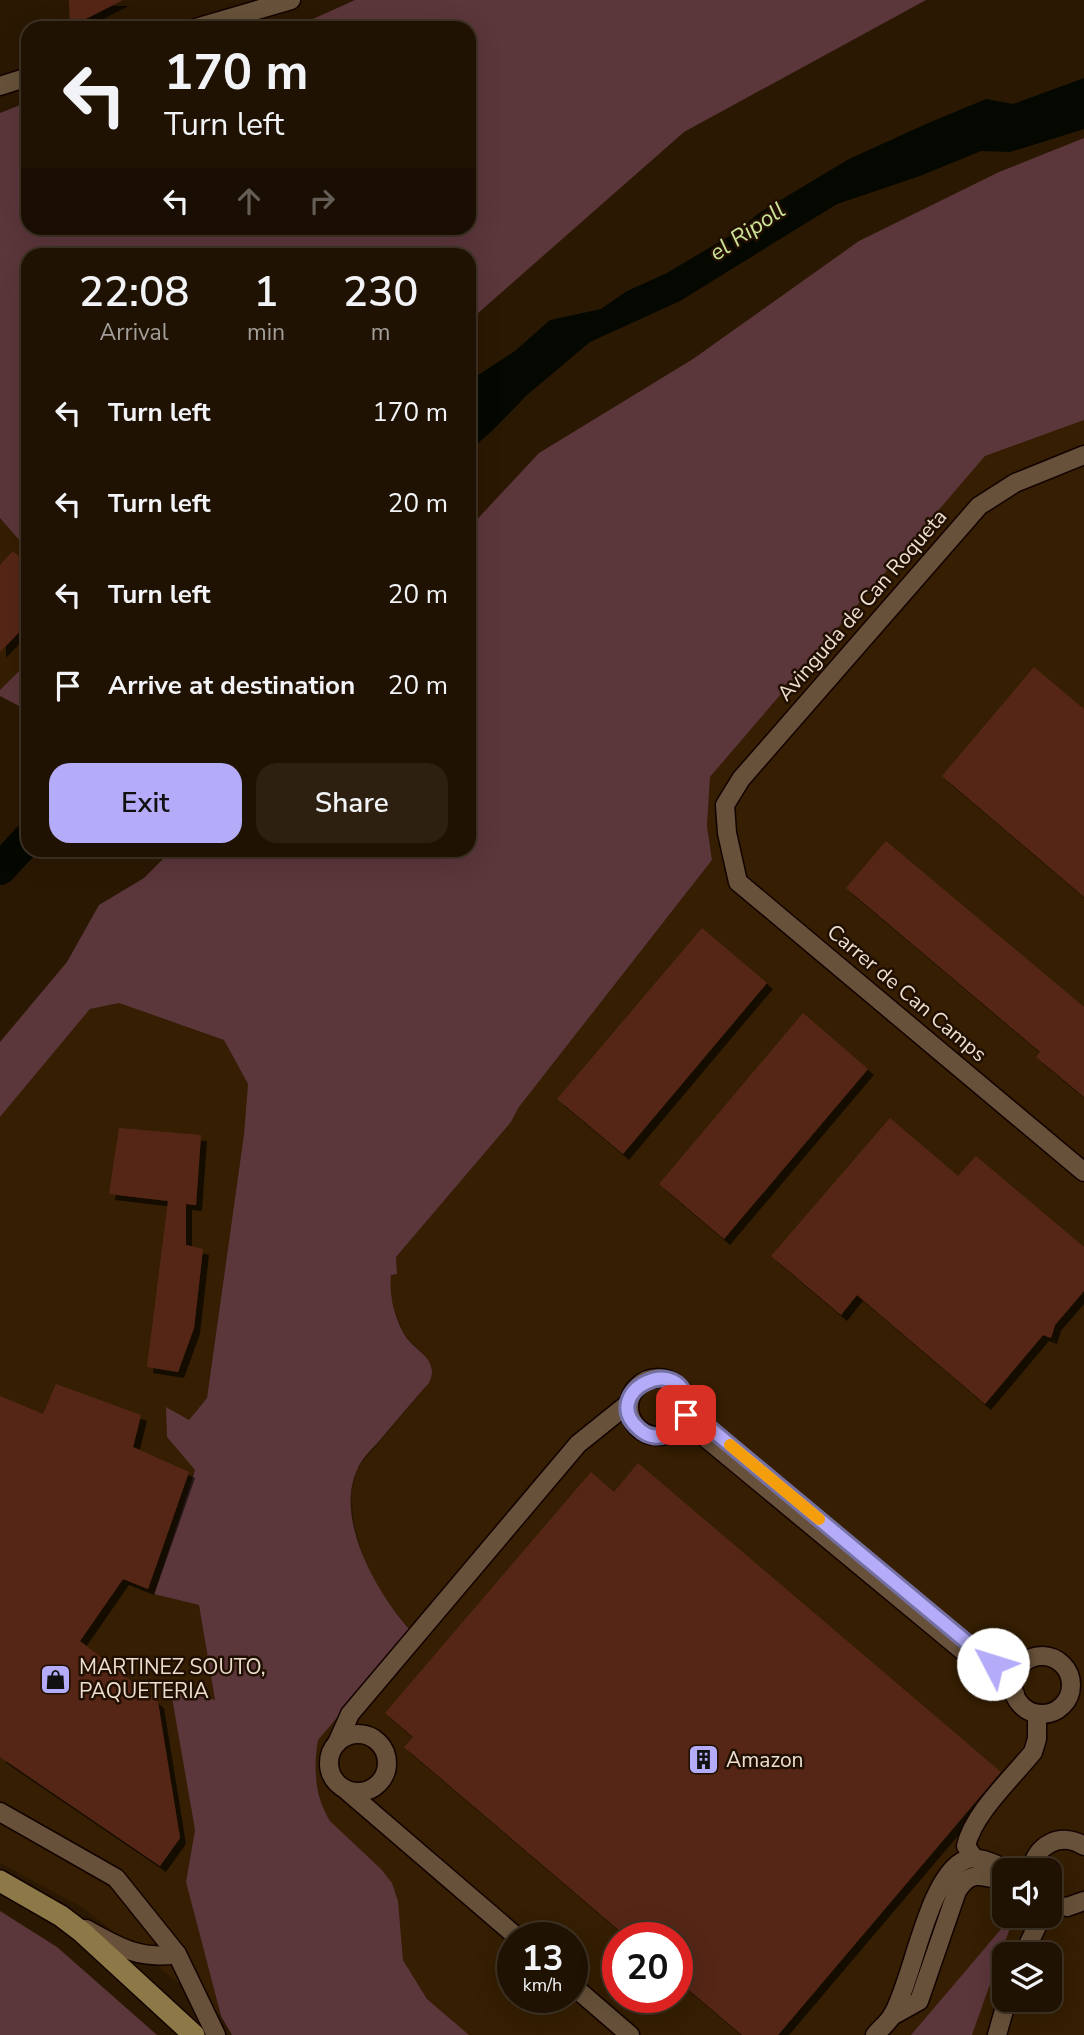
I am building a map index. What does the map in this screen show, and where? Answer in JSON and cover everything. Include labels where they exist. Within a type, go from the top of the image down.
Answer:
[{"type":"main road","points":[[0,1881],[61,1916],[111,1957],[194,2035]]},
{"type":"street","points":[[220,21],[291,0]]},
{"type":"street","points":[[0,86],[21,79]]},
{"type":"street","name":"Avinguda de Can Roqueta","points":[[727,833],[725,806],[741,779],[979,506],[1015,482],[1083,459]]},
{"type":"street","name":"Carrer de Can Camps","points":[[727,833],[738,882],[1084,1172]]},
{"type":"street","points":[[500,1922],[339,1785],[330,1769],[329,1759],[345,1738],[350,1714],[578,1444],[629,1407],[637,1387],[653,1378],[662,1378],[678,1387],[685,1395],[686,1414],[675,1431],[656,1437],[637,1429],[629,1407]]},
{"type":"street","points":[[686,1414],[1014,1687],[1022,1706],[1037,1714],[1060,1709],[1067,1702],[1072,1683],[1063,1664],[1055,1659],[1037,1656],[1021,1664],[1014,1687]]},
{"type":"street","points":[[974,1858],[966,1846],[968,1835],[979,1817],[1033,1752],[1037,1739],[1037,1714]]},
{"type":"street","points":[[345,1738],[362,1734],[379,1742],[387,1757],[385,1775],[373,1788],[364,1792],[346,1790]]},
{"type":"street","points":[[0,1812],[116,1878],[177,1954],[216,2035]]},
{"type":"street","points":[[1034,1858],[1049,1843],[1069,1839],[1084,1846]]},
{"type":"street","points":[[876,2035],[892,2016],[907,1982],[928,1914],[951,1870],[963,1860],[974,1858],[992,1864]]},
{"type":"street","points":[[892,2016],[919,2001],[957,1891],[964,1880],[976,1875],[992,1878]]},
{"type":"street","points":[[1062,1906],[1084,1901]]},
{"type":"street","points":[[61,1916],[141,1955],[156,1957],[177,1954]]},
{"type":"street","points":[[588,1999],[629,2035]]},
{"type":"street","points":[[997,2035],[1004,2012]]},
{"type":"shaded area","points":[[355,0],[926,0],[684,132],[476,315],[476,248],[21,248],[21,542],[0,518],[0,113],[21,105],[21,235],[476,235],[476,21],[308,21]]},
{"type":"shaded area","points":[[1084,138],[1084,420],[985,456],[710,777],[707,826],[712,860],[519,1107],[511,1122],[396,1257],[397,1274],[391,1275],[395,1313],[408,1340],[429,1361],[432,1374],[429,1383],[361,1462],[351,1490],[351,1511],[355,1533],[373,1577],[385,1598],[411,1631],[318,1740],[316,1782],[330,1821],[381,1869],[392,1883],[398,1901],[403,1960],[427,1999],[469,2035],[232,2035],[221,2016],[186,1882],[195,1830],[170,1686],[215,1700],[199,1605],[154,1594],[195,1470],[167,1437],[166,1407],[189,1420],[207,1398],[244,1134],[248,1084],[224,1040],[119,1003],[90,1009],[0,1117],[0,1042],[67,962],[99,905],[144,878],[165,857],[476,857],[476,520],[539,453],[693,359],[859,241],[999,172]]},
{"type":"shaded area","points":[[1084,419],[1084,2035],[972,2035],[992,1979],[992,2012],[1062,2012],[1062,1942],[1005,1942],[1010,1928],[1002,1929],[911,2035],[469,2035],[427,1999],[403,1960],[396,1892],[381,1869],[330,1821],[324,1812],[316,1781],[314,1760],[317,1740],[411,1631],[381,1593],[365,1562],[355,1528],[351,1495],[357,1469],[429,1383],[432,1373],[432,1366],[424,1354],[405,1336],[395,1311],[389,1290],[391,1275],[397,1274],[396,1257],[511,1122],[519,1107],[712,860],[707,826],[710,777],[985,455]]},
{"type":"shaded area","points":[[0,518],[21,542],[21,669],[0,690]]},
{"type":"shaded area","points":[[21,669],[21,704],[19,706],[0,696],[0,690]]},
{"type":"shaded area","points":[[119,1003],[224,1040],[248,1084],[244,1134],[207,1398],[189,1420],[167,1408],[167,1437],[195,1469],[154,1593],[199,1605],[215,1701],[171,1686],[195,1830],[186,1882],[221,2016],[83,1908],[0,1863],[0,1117],[90,1009]]},
{"type":"shaded area","points":[[0,1911],[57,1947],[157,2035],[0,2035]]},
{"type":"shaded area","points":[[1002,1928],[1010,1928],[1005,1942],[992,1942],[992,1979],[972,2035],[911,2035]]},
{"type":"water","points":[[1084,78],[1084,129],[1010,152],[981,151],[920,176],[837,204],[680,301],[590,342],[527,395],[476,445],[476,376],[515,351],[550,320],[601,309],[627,291],[665,274],[738,231],[759,213],[849,159],[986,99],[1013,104]]},
{"type":"building","points":[[69,0],[123,0],[82,21],[70,21]]},
{"type":"building","points":[[13,551],[21,558],[21,630],[0,652],[0,565]]},
{"type":"building","points":[[1034,667],[1084,709],[1084,897],[942,776]]},
{"type":"building","points":[[886,841],[1084,1007],[1084,1097],[1036,1057],[1040,1052],[846,888]]},
{"type":"building","points":[[702,928],[767,983],[623,1154],[557,1099]]},
{"type":"building","points":[[803,1013],[868,1069],[724,1239],[659,1184]]},
{"type":"building","points":[[890,1118],[958,1176],[976,1156],[1084,1247],[1084,1291],[1055,1325],[1051,1338],[1043,1335],[985,1404],[857,1295],[841,1315],[771,1256]]},
{"type":"building","points":[[119,1128],[201,1135],[196,1205],[186,1204],[186,1245],[203,1249],[194,1328],[178,1372],[147,1367],[168,1201],[109,1194]]},
{"type":"building","points":[[56,1384],[141,1415],[133,1447],[189,1472],[148,1589],[123,1579],[80,1641],[158,1702],[180,1838],[160,1866],[0,1757],[0,1396],[43,1414]]},
{"type":"building","name":"Amazon","points":[[638,1463],[1001,1772],[778,2035],[742,2035],[693,1994],[693,1922],[609,1922],[404,1747],[413,1737],[385,1713],[591,1472],[614,1492]]},
{"type":"waterway","name":"el Ripoll","points":[[0,869],[21,846]]},
{"type":"slow traffic","points":[[730,1445],[819,1519]]},
{"type":"place","name":"MARTINEZ SOUTO, PAQUETERIA","points":[[56,1679]]},
{"type":"place","name":"Amazon","points":[[703,1760]]},
{"type":"route","points":[[686,1415],[682,1424],[666,1436],[646,1434],[637,1429],[631,1420],[631,1394],[644,1381],[653,1378],[670,1381],[685,1395],[687,1409],[993,1664]]}]
